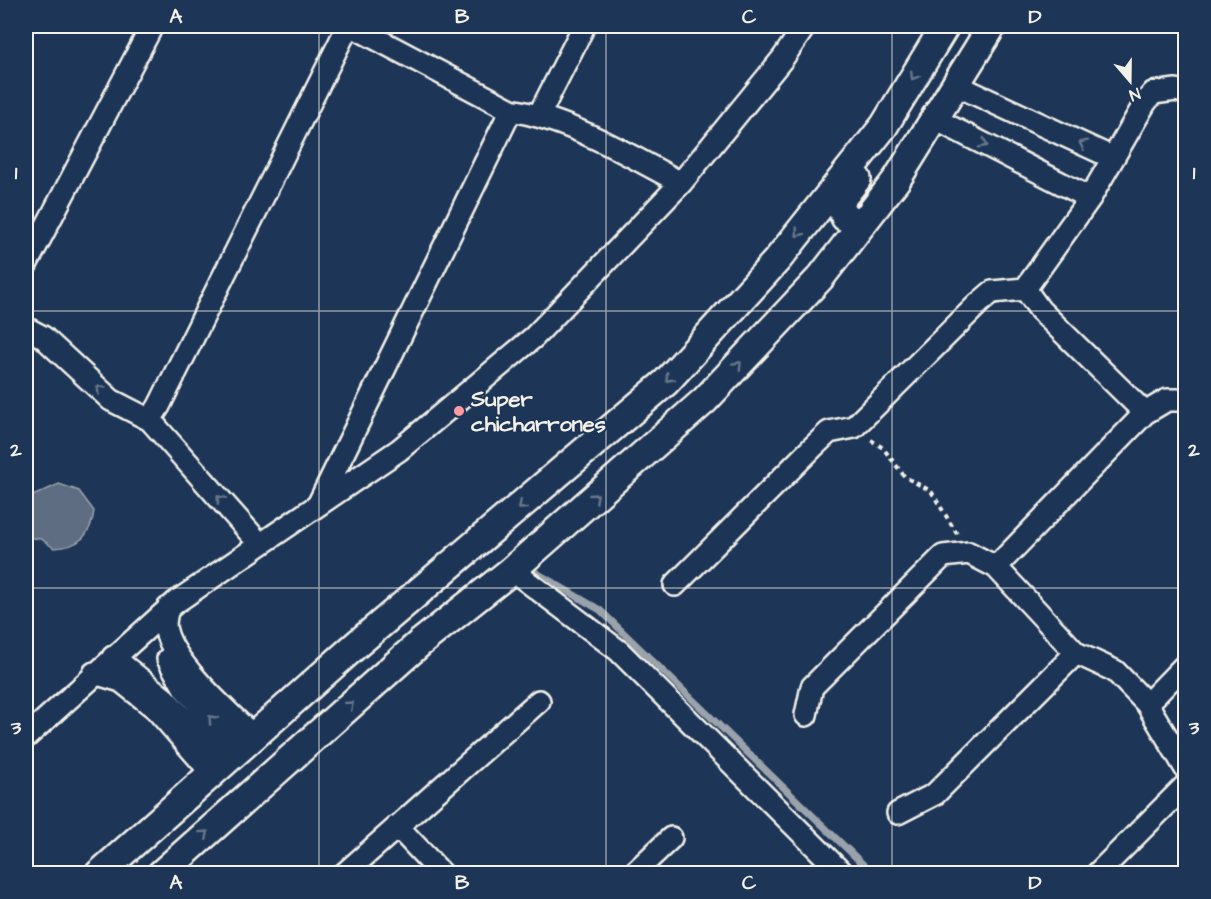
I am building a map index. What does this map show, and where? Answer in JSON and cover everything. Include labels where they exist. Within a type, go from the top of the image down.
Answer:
[{"type":"street","points":[[26,265],[152,26]]},
{"type":"street","points":[[150,420],[350,26],[377,31],[510,110],[539,115],[634,158],[681,183]]},
{"type":"street","points":[[539,115],[584,26]]},
{"type":"street","points":[[26,737],[168,608],[259,543],[399,450],[534,337],[681,183],[783,58],[804,26]]},
{"type":"street","points":[[99,873],[231,754],[666,382],[778,260],[884,126],[945,26]]},
{"type":"street","points":[[161,873],[420,644],[512,570],[705,400],[820,277],[897,179],[992,26]]},
{"type":"street","points":[[956,85],[1113,158]]},
{"type":"street","points":[[675,585],[829,432],[854,427],[992,292],[1026,289],[1090,198],[1145,103],[1154,93],[1176,90],[1185,93]]},
{"type":"street","points":[[319,503],[510,110]]},
{"type":"street","points":[[935,119],[1090,198]]},
{"type":"street","points":[[862,223],[845,218],[839,202],[859,178],[865,149]]},
{"type":"street","points":[[1026,289],[1040,310],[1145,413]]},
{"type":"street","points":[[26,328],[43,337],[111,400],[150,420],[259,543]]},
{"type":"street","points":[[996,567],[1145,413],[1167,400],[1185,400]]},
{"type":"street","points":[[806,715],[812,687],[943,556],[969,553],[996,567],[1076,653],[1115,671],[1147,704],[1185,769]]},
{"type":"street","points":[[512,570],[619,651],[843,873]]},
{"type":"street","points":[[168,608],[165,629],[172,648],[225,710],[231,754]]},
{"type":"street","points":[[391,616],[420,644]]},
{"type":"street","points":[[148,625],[185,689],[231,754]]},
{"type":"street","points":[[898,813],[935,794],[1076,653]]},
{"type":"street","points":[[113,657],[231,754]]},
{"type":"street","points":[[1147,704],[1185,664]]},
{"type":"street","points":[[94,673],[122,681],[155,708],[231,754]]},
{"type":"street","points":[[344,873],[540,701]]},
{"type":"street","points":[[1098,873],[1185,785]]},
{"type":"street","points":[[398,826],[442,873]]},
{"type":"street","points":[[633,873],[671,838]]},
{"type":"path","points":[[854,427],[883,448],[905,477],[931,491],[969,553]]},
{"type":"water","points":[[59,484],[79,491],[94,511],[90,527],[82,539],[70,545],[54,548],[41,539],[26,537],[26,499]]},
{"type":"waterway","points":[[530,569],[600,610],[873,874]]},
{"type":"place","name":"Super chicharrones","points":[[459,411]]}]
